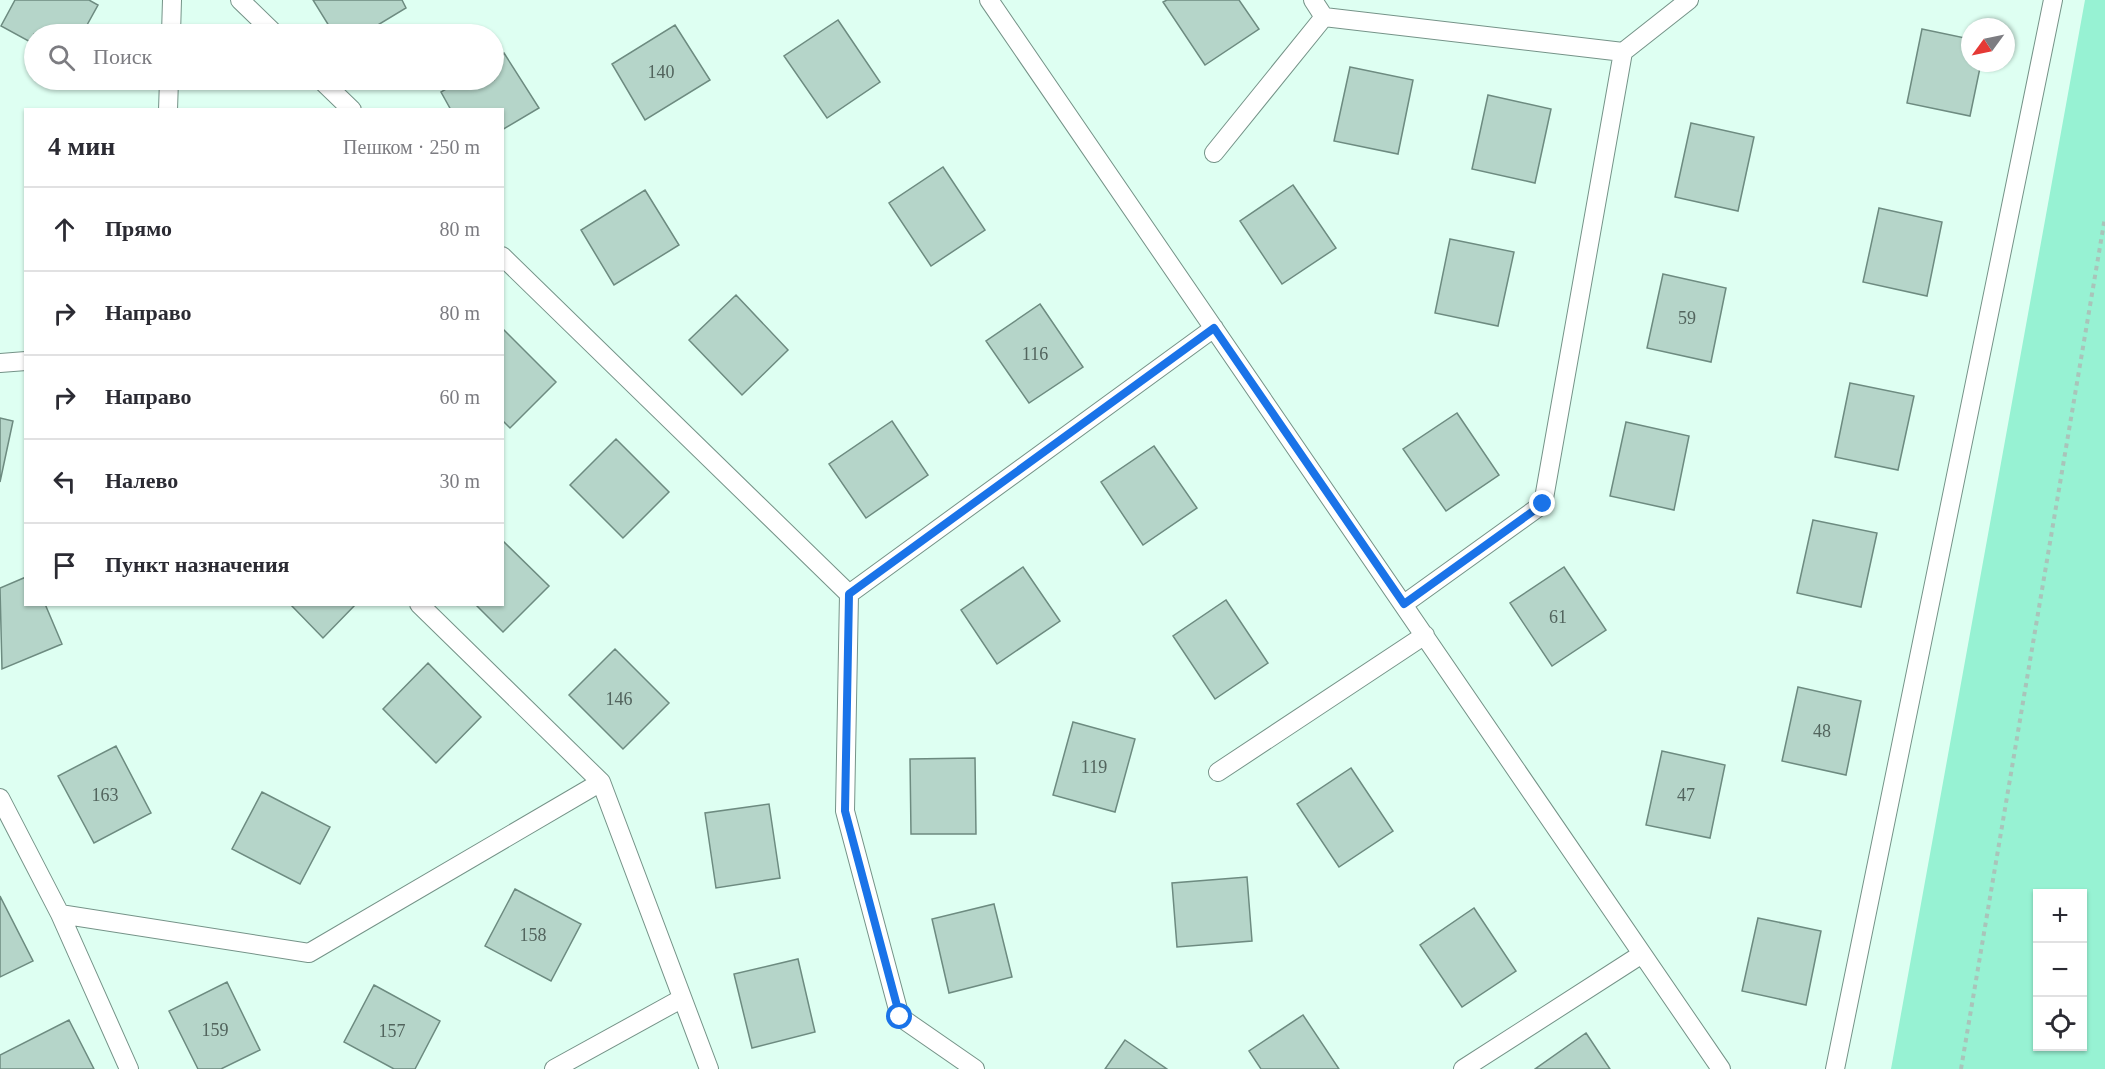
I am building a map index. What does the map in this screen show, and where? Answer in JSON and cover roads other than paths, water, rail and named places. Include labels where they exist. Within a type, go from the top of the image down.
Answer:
[{"type":"lane","points":[[171,24],[172,0]]},
{"type":"lane","points":[[240,0],[265,24]]},
{"type":"lane","points":[[989,0],[1720,1069]]},
{"type":"lane","points":[[1313,0],[1324,17]]},
{"type":"lane","points":[[1404,604],[1543,504],[1623,52],[1689,0]]},
{"type":"lane","points":[[1835,1069],[2053,0]]},
{"type":"lane","points":[[1324,17],[1623,52]]},
{"type":"lane","points":[[1214,153],[1324,17]]},
{"type":"lane","points":[[168,108],[169,90]]},
{"type":"lane","points":[[331,90],[350,108]]},
{"type":"lane","points":[[504,258],[849,594],[845,811],[900,1017],[975,1069]]},
{"type":"lane","points":[[849,594],[1214,328]]},
{"type":"lane","points":[[0,363],[24,361]]},
{"type":"lane","points":[[421,606],[601,782],[709,1069]]},
{"type":"lane","points":[[1218,772],[1425,635]]},
{"type":"lane","points":[[60,914],[309,953],[601,782]]},
{"type":"lane","points":[[0,798],[60,914],[129,1069]]},
{"type":"lane","points":[[1463,1069],[1642,954]]},
{"type":"lane","points":[[554,1069],[681,999]]}]
